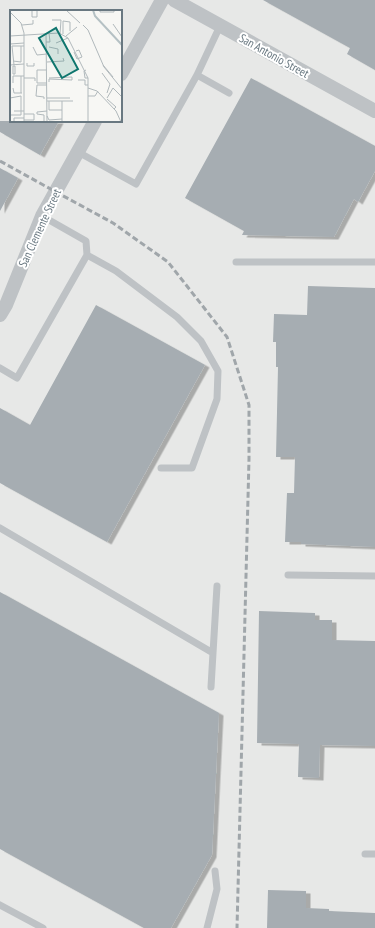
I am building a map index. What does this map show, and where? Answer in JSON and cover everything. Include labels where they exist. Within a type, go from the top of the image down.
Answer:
[{"type":"street","points":[[122,72],[162,0]]},
{"type":"street","name":"San Antonio Street","points":[[174,0],[375,112]]},
{"type":"street","name":"San Clemente Street","points":[[0,315],[6,305],[42,216],[94,122]]},
{"type":"lane","points":[[78,152],[136,184],[197,75],[220,26]]},
{"type":"lane","points":[[197,75],[229,93]]},
{"type":"lane","points":[[0,368],[18,378],[87,255],[86,241],[42,216]]},
{"type":"lane","points":[[87,255],[116,271],[177,317],[201,342],[218,371],[217,399],[192,468],[160,468]]},
{"type":"lane","points":[[236,262],[375,262]]},
{"type":"lane","points":[[0,528],[213,653]]},
{"type":"lane","points":[[288,575],[375,576]]},
{"type":"lane","points":[[211,687],[217,586]]},
{"type":"lane","points":[[365,854],[375,854]]},
{"type":"lane","points":[[207,928],[218,888],[215,871]]},
{"type":"lane","points":[[0,905],[43,928]]},
{"type":"shaded area","points":[[0,0],[375,0],[375,928],[0,928]]},
{"type":"building","points":[[263,0],[375,0],[375,70],[347,54],[350,48]]},
{"type":"building","points":[[251,78],[375,146],[375,171],[358,202],[354,199],[334,237],[242,235],[244,231],[185,198]]},
{"type":"building","points":[[0,121],[58,122],[40,155],[0,132]]},
{"type":"building","points":[[0,168],[18,178],[0,211]]},
{"type":"building","points":[[308,286],[375,288],[375,547],[285,542],[287,493],[294,493],[295,457],[276,457],[278,367],[276,367],[276,342],[273,342],[274,314],[307,315]]},
{"type":"building","points":[[96,305],[205,365],[107,542],[0,483],[0,408],[30,425]]},
{"type":"building","points":[[0,592],[219,713],[212,855],[171,928],[144,928],[0,849]]},
{"type":"building","points":[[259,611],[315,613],[315,620],[332,620],[332,640],[375,641],[375,746],[320,745],[319,778],[298,777],[299,744],[257,743]]},
{"type":"building","points":[[268,890],[306,891],[306,908],[329,909],[329,911],[375,913],[375,928],[267,928]]},
{"type":"railway","points":[[0,161],[113,223],[168,262],[227,337],[249,405],[249,459],[237,928]]}]
